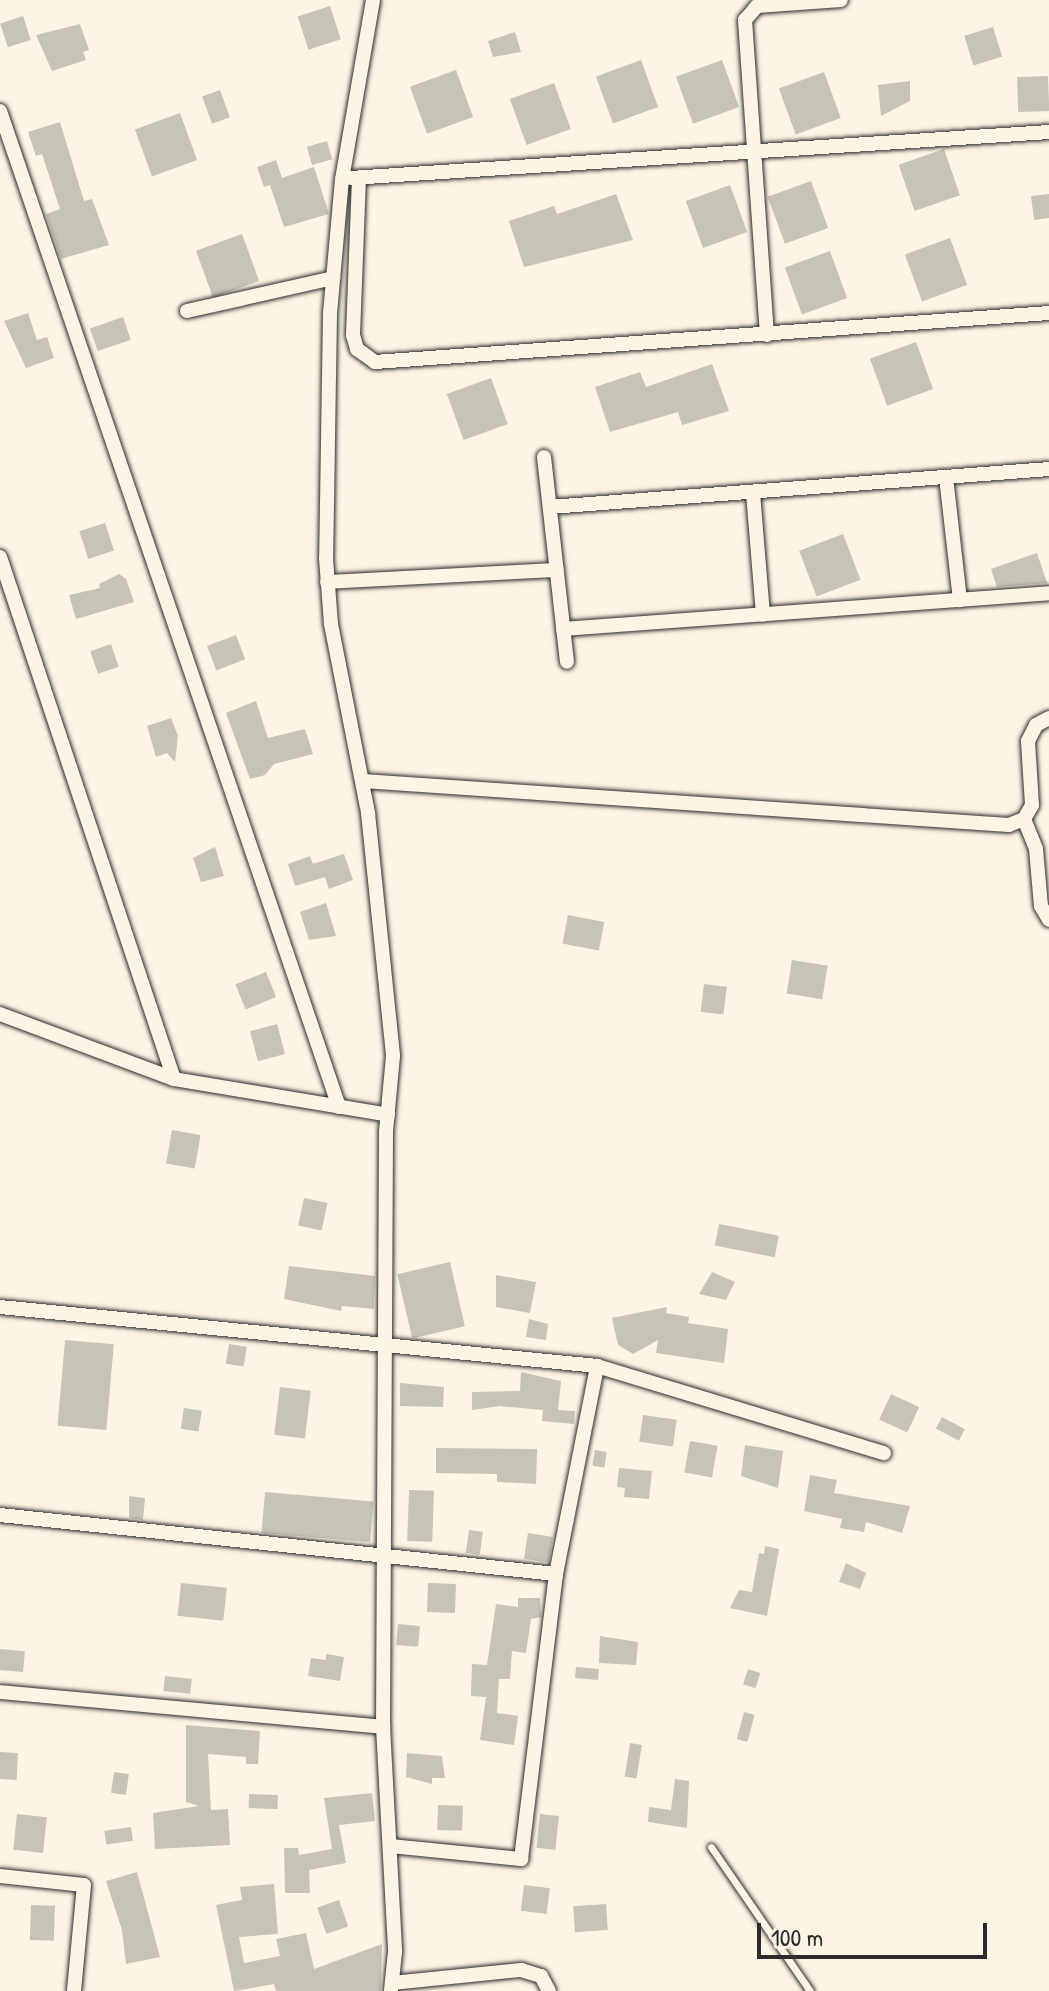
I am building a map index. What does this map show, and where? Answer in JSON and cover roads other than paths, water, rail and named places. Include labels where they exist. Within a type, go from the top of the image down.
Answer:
[{"type":"street","points":[[373,0],[342,179],[333,278],[326,404],[327,582],[363,781],[393,1056],[388,1115],[389,1342],[383,1727],[390,1846],[392,1987],[521,1970],[541,1976],[549,1991]]},
{"type":"street","points":[[767,335],[746,15],[757,6],[841,0]]},
{"type":"street","points":[[0,111],[339,1107]]},
{"type":"street","points":[[342,179],[1049,132]]},
{"type":"street","points":[[359,178],[353,335],[357,349],[368,359],[767,335],[1049,313]]},
{"type":"street","points":[[187,311],[333,278]]},
{"type":"street","points":[[544,457],[567,662]]},
{"type":"street","points":[[550,507],[1049,469]]},
{"type":"street","points":[[946,477],[960,600]]},
{"type":"street","points":[[753,493],[763,615]]},
{"type":"street","points":[[0,557],[174,1079]]},
{"type":"street","points":[[327,582],[557,570]]},
{"type":"street","points":[[563,629],[1049,593]]},
{"type":"street","points":[[1049,718],[1036,725],[1028,741],[1032,800],[1024,819],[1036,849],[1041,906],[1049,920]]},
{"type":"street","points":[[363,781],[1009,825],[1024,819]]},
{"type":"street","points":[[0,1014],[174,1079],[388,1115]]},
{"type":"street","points":[[0,1307],[389,1342],[597,1366],[884,1453]]},
{"type":"street","points":[[390,1846],[521,1859],[556,1574],[597,1366]]},
{"type":"street","points":[[0,1515],[384,1553],[556,1574]]},
{"type":"street","points":[[0,1692],[383,1727]]},
{"type":"street","points":[[0,1876],[84,1885],[74,1991]]},
{"type":"lane","points":[[711,1847],[810,1991]]}]
